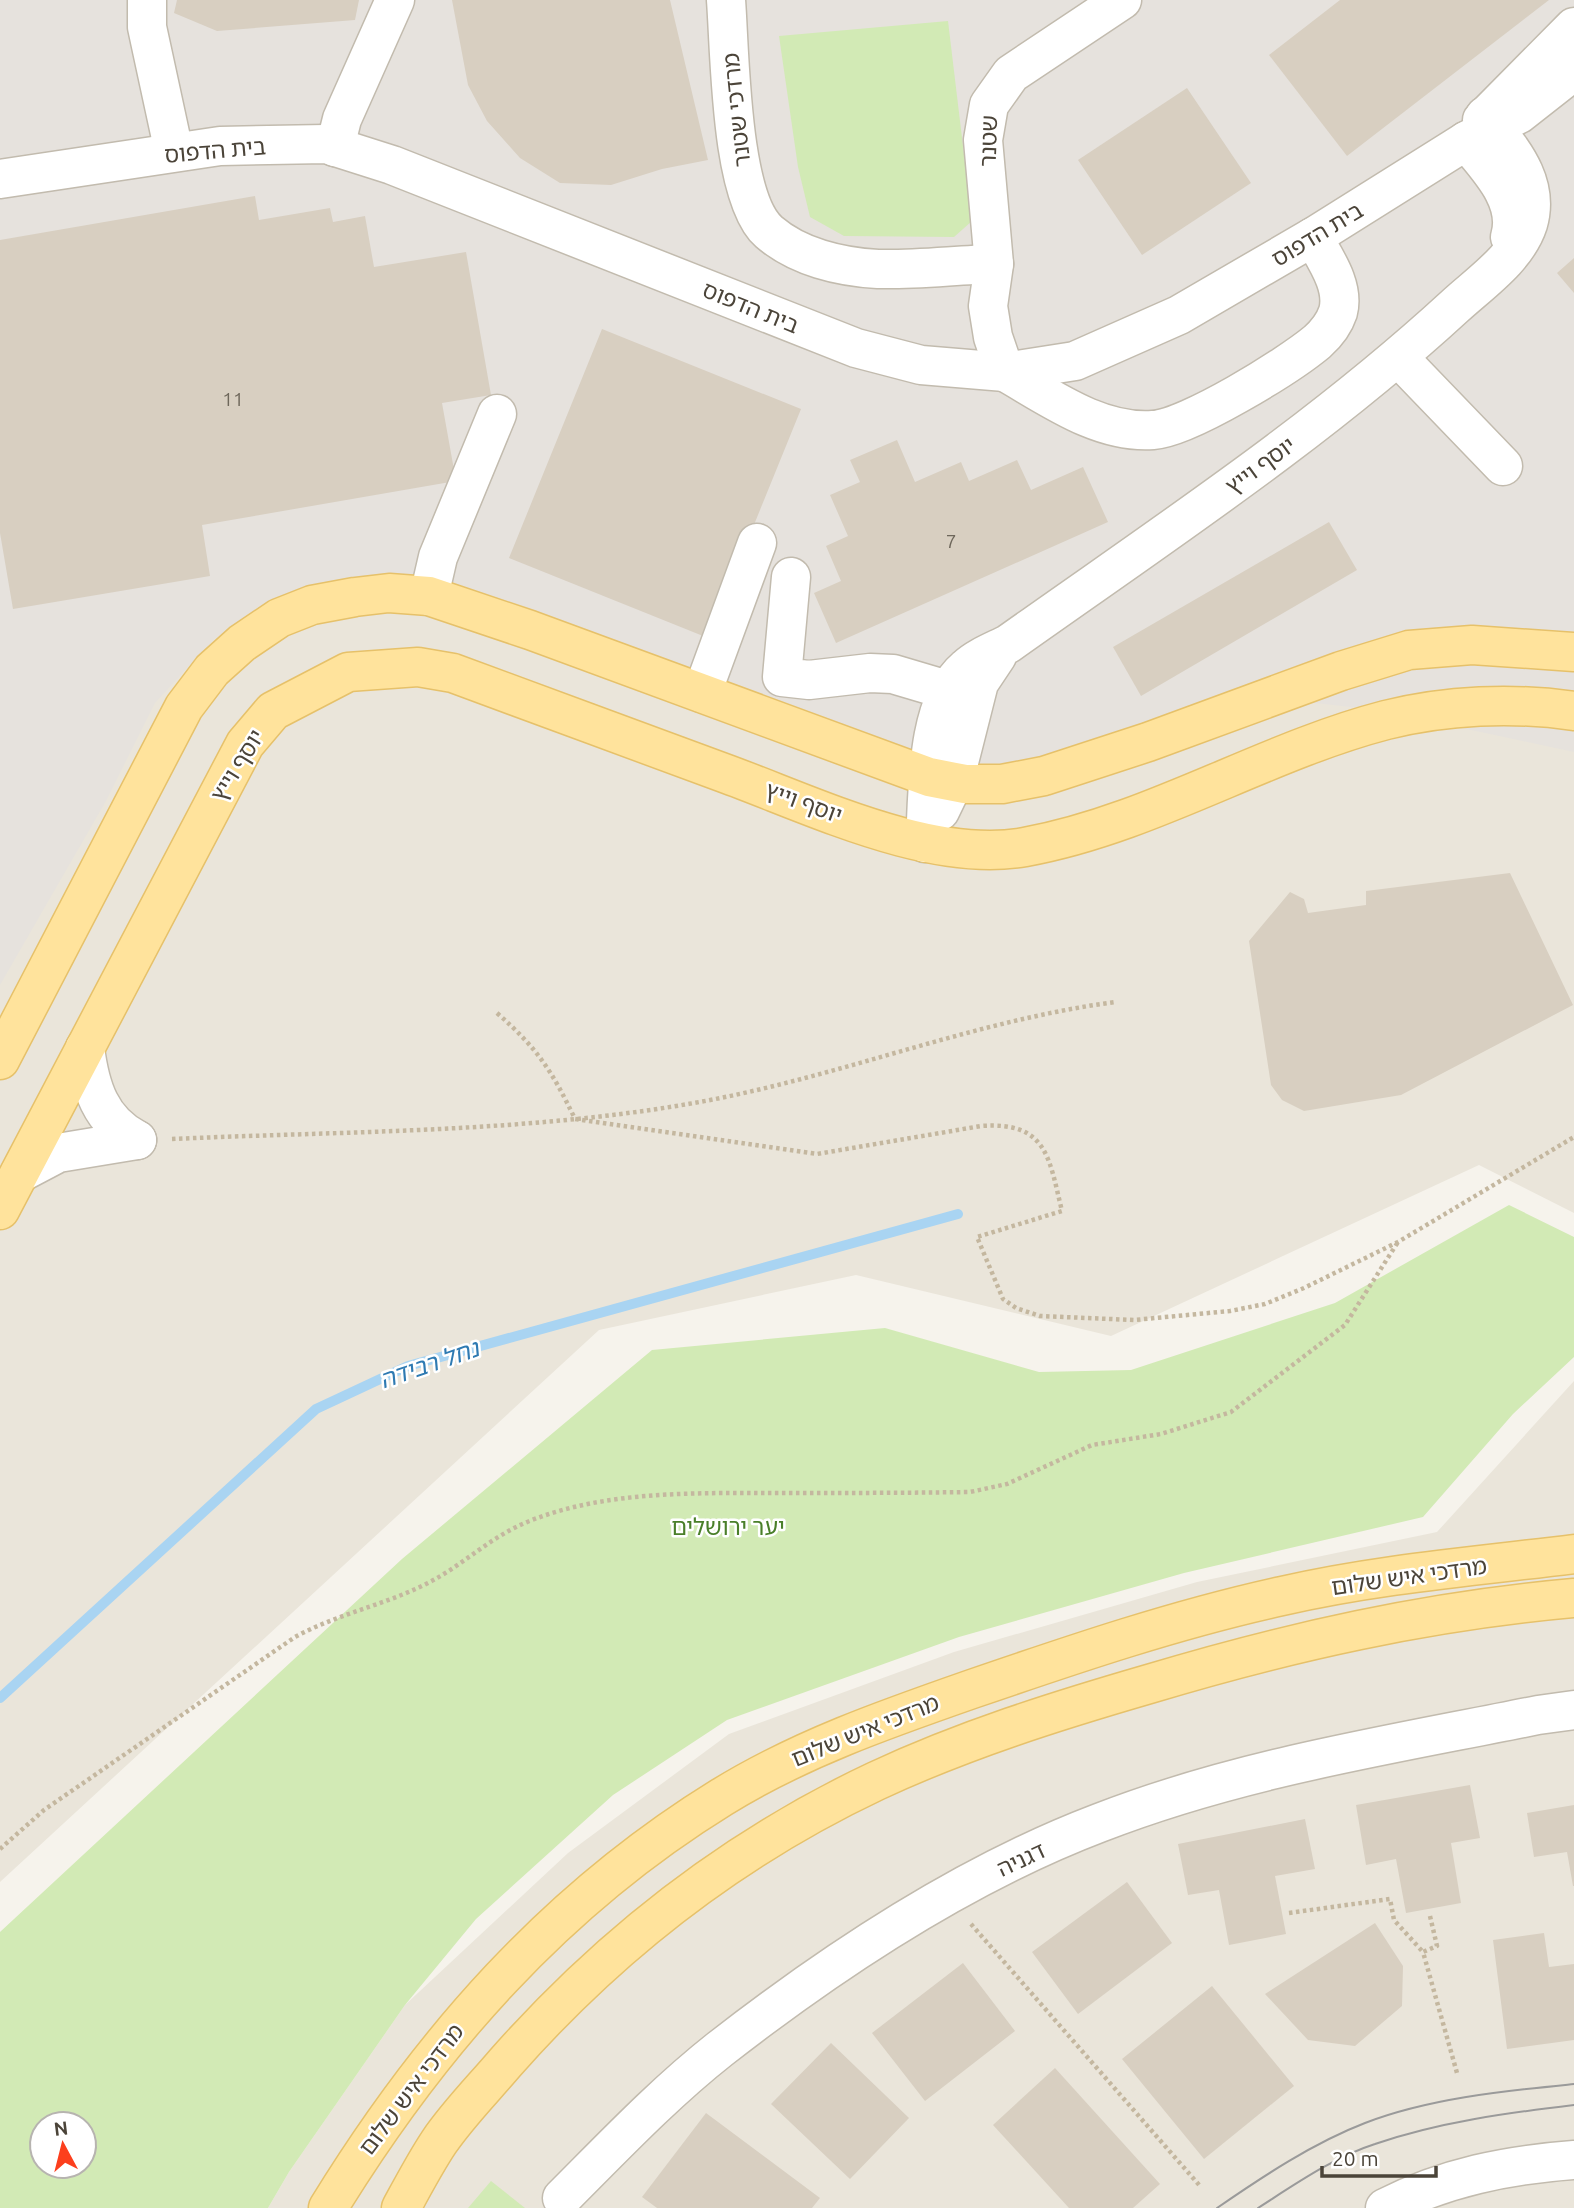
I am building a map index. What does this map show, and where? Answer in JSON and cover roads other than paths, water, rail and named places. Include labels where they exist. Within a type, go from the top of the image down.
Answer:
[{"type":"main road","points":[[0,1060],[162,744],[184,707],[212,670],[242,643],[279,618],[312,605],[389,593],[429,596],[941,779],[1002,784],[1044,776],[1148,742],[1340,671],[1409,650],[1472,645],[1574,652]]},
{"type":"main road","name":"יוסף וייץ","points":[[0,1210],[245,744],[273,711],[348,672],[418,667],[453,673],[850,819],[925,843]]},
{"type":"main road","points":[[925,843],[948,848],[989,850],[1024,847],[1075,834],[1170,803],[1337,736],[1387,720],[1473,707],[1547,707],[1574,711]]},
{"type":"main road","name":"מרדכי איש שלום","points":[[328,2208],[377,2129],[459,2023],[538,1941],[654,1842],[722,1797],[793,1757],[898,1715],[1167,1625],[1283,1596],[1390,1576],[1574,1553]]},
{"type":"main road","name":"מרדכי איש שלום","points":[[401,2208],[440,2141],[546,2017],[678,1900],[749,1851],[811,1814],[877,1781],[965,1743],[1086,1703],[1266,1649],[1386,1623],[1574,1598]]},
{"type":"street","points":[[147,0],[147,27],[174,152]]},
{"type":"street","points":[[335,146],[342,119],[395,0]]},
{"type":"street","points":[[726,0],[733,0]]},
{"type":"street","name":"מרדכי שטנר","points":[[726,0],[740,167],[751,204],[767,231],[801,252],[836,264],[878,269],[994,264]]},
{"type":"street","name":"שטנר","points":[[994,264],[984,139],[989,105],[1011,74],[1122,0]]},
{"type":"street","name":"בית הדפוס","points":[[1482,128],[1574,27]]},
{"type":"street","name":"בית הדפוס","points":[[0,179],[219,146],[326,144],[392,165],[856,348],[921,365],[1005,372],[1075,361],[1123,342],[1179,314],[1313,237],[1482,128],[1519,114],[1574,71]]},
{"type":"street","name":"יוסף וייץ","points":[[941,779],[935,734],[947,690],[965,669],[1008,644],[1304,433],[1398,356],[1497,268],[1512,231],[1509,206],[1482,128]]},
{"type":"street","points":[[994,264],[989,320],[1005,372],[1075,411],[1115,426],[1153,430],[1191,419],[1215,407],[1317,342],[1332,326],[1339,309],[1338,291],[1313,237]]},
{"type":"street","points":[[1398,356],[1503,466]]},
{"type":"street","points":[[429,596],[438,557],[497,414]]},
{"type":"street","points":[[702,693],[757,543]]},
{"type":"street","points":[[791,577],[782,677],[809,680],[870,673],[893,674],[947,690]]},
{"type":"street","name":"יוסף וייץ","points":[[925,843],[941,779],[979,683],[1008,644]]},
{"type":"street","points":[[20,1173],[58,1153],[136,1140],[111,1123],[102,1109],[89,1076],[85,1048]]},
{"type":"street","name":"דגניה","points":[[562,2198],[641,2118],[720,2049],[900,1924],[947,1897],[1097,1823],[1245,1776],[1538,1715],[1574,1710]]},
{"type":"street","points":[[1385,2208],[1449,2180],[1514,2165],[1574,2160]]},
{"type":"waterway","name":"נחל רבידה","points":[[0,1698],[316,1409],[408,1366],[958,1214]]},
{"type":"tram line","points":[[1217,2208],[1307,2151],[1346,2131],[1390,2114],[1495,2093],[1574,2084]]},
{"type":"tram line","points":[[1258,2208],[1329,2164],[1399,2136],[1498,2115],[1574,2105]]},
{"type":"park label","name":"יער ירושלים","points":[[728,1526]]}]
